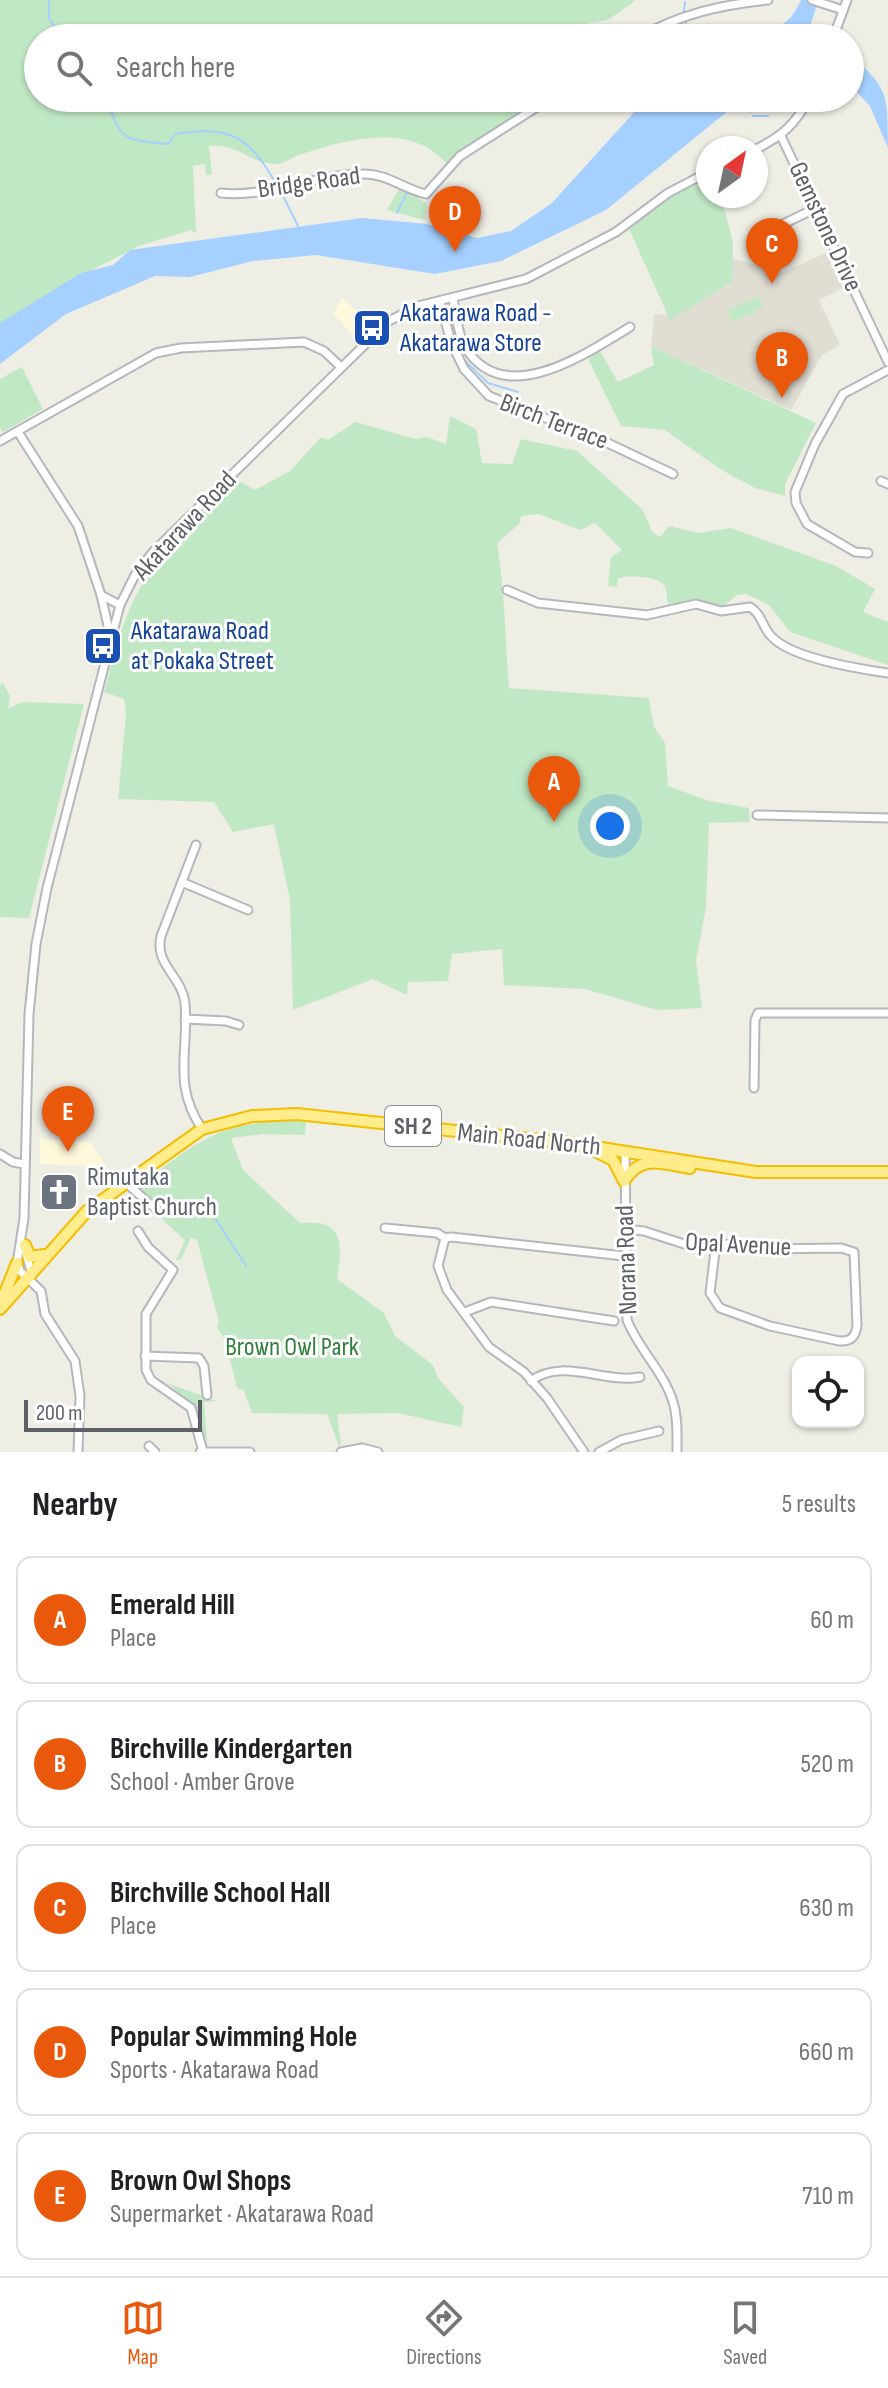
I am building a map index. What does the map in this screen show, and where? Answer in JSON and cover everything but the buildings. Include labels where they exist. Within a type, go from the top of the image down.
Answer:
[{"type":"highway","name":"Main Road North","points":[[28,1274],[87,1211],[125,1182],[202,1129],[252,1116],[297,1114],[625,1151],[720,1168],[803,1175],[888,1172]]},
{"type":"highway","points":[[582,1146],[613,1160],[624,1181],[636,1166],[645,1162],[706,1170],[720,1168]]},
{"type":"highway","points":[[25,1245],[30,1257],[44,1255]]},
{"type":"highway","points":[[0,1307],[17,1263]]},
{"type":"highway","name":"SH 2","points":[[0,1307],[28,1274]]},
{"type":"street","points":[[667,24],[731,1],[768,0]]},
{"type":"street","points":[[812,0],[843,10]]},
{"type":"street","points":[[838,24],[847,0]]},
{"type":"street","name":"Bridge Road","points":[[221,193],[291,186],[343,175],[378,175],[426,194],[460,156],[529,112]]},
{"type":"street","points":[[768,143],[781,136],[801,112]]},
{"type":"street","name":"Gemstone Drive","points":[[781,136],[888,362]]},
{"type":"street","name":"Akatarawa Road","points":[[28,1274],[23,1232],[24,1164],[29,1014],[36,944],[120,605],[135,575],[153,552],[398,315],[499,288],[534,275],[616,232],[668,193],[696,178]]},
{"type":"street","points":[[773,229],[816,208]]},
{"type":"street","points":[[453,299],[464,346],[478,363],[500,375],[558,367],[630,327]]},
{"type":"street","name":"Birch Terrace","points":[[440,302],[451,342],[464,369],[489,396],[617,446],[673,474]]},
{"type":"street","points":[[0,441],[140,361],[166,350],[304,342],[324,351],[341,367]]},
{"type":"street","points":[[868,553],[855,552],[807,524],[796,503],[795,492],[815,444],[843,394],[888,370]]},
{"type":"street","points":[[18,432],[78,526],[101,595],[112,641]]},
{"type":"street","points":[[507,590],[538,603],[647,615],[696,604],[721,611],[750,607],[761,616],[772,638],[790,648],[852,667],[888,673]]},
{"type":"street","points":[[101,595],[120,605]]},
{"type":"street","points":[[757,815],[888,818]]},
{"type":"street","points":[[196,845],[184,883],[161,936],[159,952],[182,991],[185,1019],[184,1097],[202,1129]]},
{"type":"street","points":[[184,883],[248,910]]},
{"type":"street","points":[[754,1088],[755,1020],[758,1013],[888,1013]]},
{"type":"street","points":[[185,1019],[226,1021],[239,1025]]},
{"type":"street","name":"Norana Road","points":[[625,1151],[627,1320],[635,1340],[671,1395],[675,1409],[677,1452]]},
{"type":"street","points":[[0,1154],[24,1164]]},
{"type":"street","points":[[125,1182],[159,1212]]},
{"type":"street","points":[[385,1228],[437,1233],[445,1238],[624,1256]]},
{"type":"street","name":"Opal Avenue","points":[[624,1229],[644,1231],[684,1244],[716,1243],[762,1249],[841,1248],[854,1252],[857,1331],[852,1339],[844,1341],[770,1326],[716,1306],[710,1293],[716,1243]]},
{"type":"street","points":[[138,1231],[148,1247],[173,1270],[148,1310],[145,1356],[149,1377],[191,1408],[201,1452],[250,1452]]},
{"type":"street","name":"Akatarawa Road","points":[[17,1263],[23,1232]]},
{"type":"street","points":[[445,1238],[440,1251],[440,1276],[489,1347],[515,1364],[531,1381],[584,1452]]},
{"type":"street","points":[[17,1263],[41,1291],[45,1314],[75,1361],[80,1396],[78,1452]]},
{"type":"street","points":[[465,1312],[491,1302],[614,1321]]},
{"type":"street","points":[[145,1356],[199,1358],[204,1366],[207,1395]]},
{"type":"street","points":[[531,1381],[546,1372],[558,1370],[626,1380],[640,1377]]},
{"type":"street","points":[[599,1452],[621,1440],[659,1431]]},
{"type":"street","points":[[341,1452],[362,1448],[378,1452]]},
{"type":"shaded area","points":[[826,253],[843,288],[819,300],[840,345],[822,355],[791,410],[651,346],[654,314],[666,315],[713,283],[729,286],[730,258],[783,272]]},
{"type":"shaded area","points":[[342,297],[372,326],[358,340],[333,314]]},
{"type":"shaded area","points":[[40,1139],[90,1142],[106,1166],[40,1164]]},
{"type":"green space","points":[[0,0],[636,0],[608,20],[587,24],[24,24],[24,112],[519,112],[446,163],[432,150],[397,138],[339,143],[277,164],[264,163],[236,150],[209,146],[212,174],[206,175],[205,164],[193,166],[196,233],[191,230],[139,246],[55,289],[0,325]]},
{"type":"green space","points":[[696,185],[696,208],[724,208],[733,243],[732,282],[670,320],[629,229],[677,193]]},
{"type":"green space","points":[[400,187],[426,203],[425,220],[387,210]]},
{"type":"green space","points":[[758,296],[763,307],[733,322],[727,311]]},
{"type":"green space","points":[[651,346],[816,423],[785,484],[785,496],[755,488],[720,469],[665,430],[621,426],[588,359],[600,351],[618,382],[654,365]]},
{"type":"green space","points":[[22,367],[43,409],[3,432],[0,428],[0,379]]},
{"type":"green space","points":[[450,416],[476,429],[482,463],[512,464],[521,439],[577,451],[642,509],[653,533],[660,537],[669,526],[698,533],[731,528],[836,566],[875,589],[863,612],[888,622],[888,665],[790,632],[769,605],[746,594],[737,595],[722,607],[694,602],[668,604],[664,586],[655,579],[623,577],[618,578],[617,587],[608,586],[611,557],[622,550],[595,523],[580,530],[539,514],[521,516],[520,523],[497,543],[509,688],[649,698],[654,727],[665,743],[668,786],[709,801],[749,808],[750,822],[709,823],[706,907],[696,961],[702,1008],[657,1010],[585,989],[504,985],[502,949],[452,954],[448,981],[408,982],[407,995],[373,979],[293,1010],[290,900],[274,824],[233,832],[214,802],[118,799],[126,714],[124,699],[104,692],[134,599],[173,543],[238,480],[255,490],[290,471],[321,437],[328,440],[355,422],[446,444]]},
{"type":"green space","points":[[3,683],[10,696],[8,709],[22,702],[84,704],[29,918],[0,917],[0,684]]},
{"type":"green space","name":"Brown Owl Park","points":[[306,1121],[305,1135],[263,1134],[231,1138],[243,1170],[300,1223],[325,1225],[333,1229],[340,1245],[337,1279],[384,1313],[395,1336],[433,1365],[438,1378],[464,1407],[461,1427],[398,1413],[337,1414],[339,1446],[327,1414],[252,1413],[244,1391],[237,1388],[225,1340],[217,1327],[219,1322],[197,1240],[191,1238],[181,1259],[176,1260],[185,1240],[157,1215],[161,1211],[137,1187],[178,1156],[214,1135],[253,1124]]},
{"type":"green space","points":[[167,1383],[217,1401],[204,1402],[207,1443],[195,1406]]},
{"type":"water","points":[[801,0],[818,0],[811,24],[781,24],[793,14]]},
{"type":"water","points":[[864,68],[879,84],[886,103],[888,148],[870,106],[864,100]]},
{"type":"water","points":[[634,112],[727,112],[606,210],[501,261],[435,274],[316,255],[253,261],[190,277],[155,276],[66,314],[0,364],[0,323],[81,273],[113,265],[130,250],[362,218],[427,224],[477,238],[511,231],[552,203]]},
{"type":"waterway","points":[[49,0],[49,18],[53,24]]},
{"type":"waterway","points":[[684,11],[685,2]]},
{"type":"waterway","points":[[685,20],[686,24]]},
{"type":"waterway","points":[[112,112],[126,136],[142,141],[168,144],[175,134],[211,131],[237,138],[257,155],[276,184]]},
{"type":"waterway","points":[[753,116],[768,116]]},
{"type":"waterway","points":[[280,190],[300,230]]},
{"type":"waterway","points":[[397,213],[407,192]]},
{"type":"waterway","points":[[448,313],[453,335]]},
{"type":"waterway","points":[[463,359],[488,383],[518,392]]},
{"type":"waterway","points":[[208,1207],[246,1266]]},
{"type":"place","name":"Popular Swimming Hole","points":[[455,252]]},
{"type":"place","name":"Birchville School Hall","points":[[772,284]]},
{"type":"place","name":"Akatarawa Road - Akatarawa Store","points":[[372,328]]},
{"type":"place","name":"Birchville Kindergarten","points":[[782,398]]},
{"type":"place","name":"Akatarawa Road at Pokaka Street","points":[[103,646]]},
{"type":"place","name":"Emerald Hill","points":[[554,822]]},
{"type":"place","name":"Brown Owl Shops","points":[[68,1152]]},
{"type":"place","name":"Rimutaka Baptist Church","points":[[59,1192]]}]
